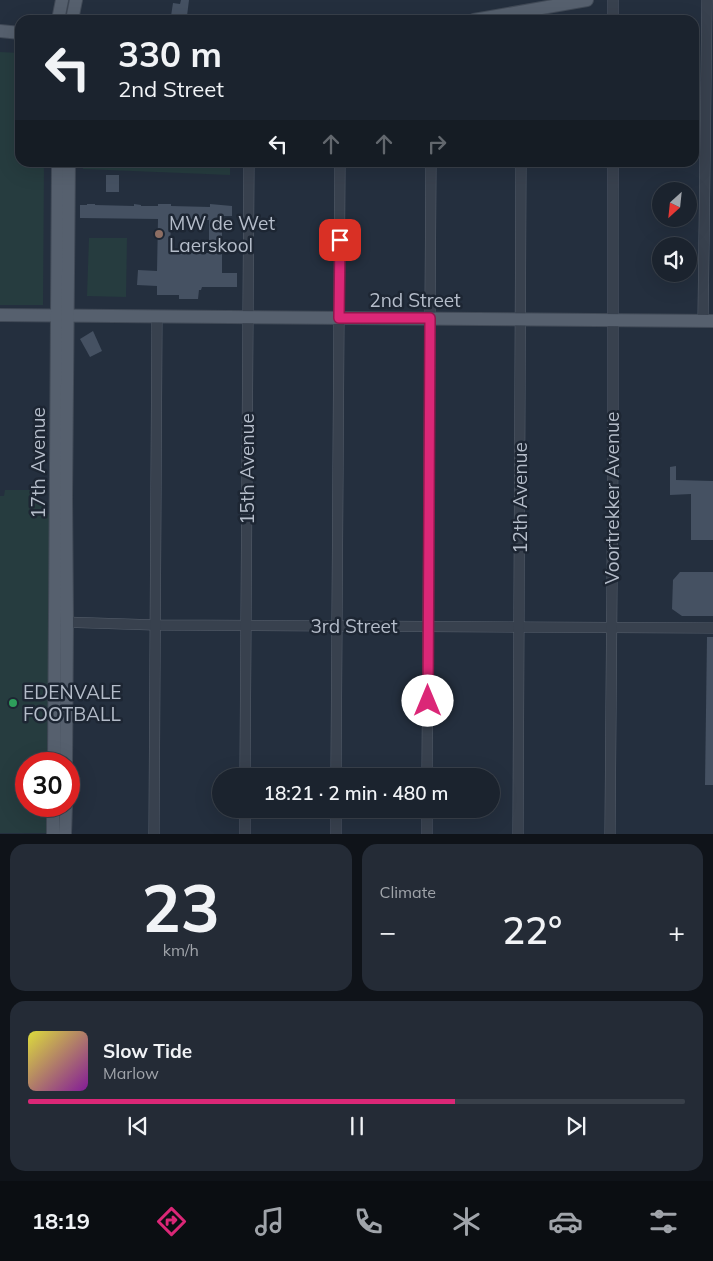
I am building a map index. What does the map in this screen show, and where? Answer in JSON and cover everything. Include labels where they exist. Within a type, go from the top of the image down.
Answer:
[{"type":"main road","points":[[59,15],[62,0]]},
{"type":"main road","points":[[73,15],[76,0]]},
{"type":"main road","points":[[526,15],[587,0]]},
{"type":"main road","points":[[0,31],[15,32]]},
{"type":"main road","name":"17th Avenue","points":[[55,752],[66,497],[58,167]]},
{"type":"main road","name":"17th Avenue","points":[[66,752],[61,622],[57,341],[62,316],[69,167]]},
{"type":"main road","name":"2nd Street","points":[[0,315],[708,321]]},
{"type":"main road","points":[[30,316],[46,326],[57,341]]},
{"type":"main road","points":[[53,817],[53,834]]},
{"type":"main road","points":[[65,834],[66,817]]},
{"type":"street","points":[[613,0],[613,15]]},
{"type":"street","points":[[707,0],[709,134],[708,321]]},
{"type":"street","name":"15th Avenue","points":[[245,768],[249,167]]},
{"type":"street","points":[[336,768],[340,167]]},
{"type":"street","points":[[427,768],[431,167]]},
{"type":"street","name":"12th Avenue","points":[[518,834],[521,167]]},
{"type":"street","name":"Voortrekker Avenue","points":[[610,834],[612,167]]},
{"type":"street","points":[[154,834],[157,316]]},
{"type":"street","name":"3rd Street","points":[[61,622],[154,626],[713,628]]},
{"type":"street","points":[[245,818],[245,834]]},
{"type":"street","points":[[336,818],[336,834]]},
{"type":"street","points":[[427,818],[427,834]]},
{"type":"green space","points":[[0,52],[15,53],[15,167],[44,167],[43,305],[0,305]]},
{"type":"green space","points":[[83,167],[230,167],[230,175],[83,169]]},
{"type":"green space","points":[[89,238],[127,238],[126,297],[87,296]]},
{"type":"green space","points":[[5,490],[38,490],[38,502],[46,502],[46,516],[52,512],[47,752],[15,752],[15,817],[47,817],[47,833],[0,833],[0,496],[4,496]]},
{"type":"building","points":[[181,0],[189,0],[187,15],[171,15],[173,3],[180,4]]},
{"type":"building","points":[[106,175],[119,175],[119,192],[106,192]]},
{"type":"building","points":[[134,204],[158,206],[158,204],[171,204],[171,206],[210,207],[210,204],[232,206],[232,216],[222,216],[222,273],[237,273],[237,287],[202,287],[199,290],[198,299],[179,299],[179,295],[157,295],[157,286],[137,285],[138,270],[157,271],[158,219],[80,218],[80,205],[134,206]],"holes":[[[171,220],[209,220],[209,253],[170,252]]]},
{"type":"building","points":[[93,331],[102,351],[90,357],[80,339]]},
{"type":"building","points":[[676,466],[676,480],[713,481],[713,540],[691,540],[691,494],[670,495],[670,467]]},
{"type":"building","points":[[680,572],[713,572],[713,616],[682,616],[672,609],[673,580]]},
{"type":"building","points":[[707,637],[713,637],[713,785],[705,785]]},
{"type":"place","name":"MW de Wet Laerskool","points":[[159,234]]},
{"type":"place","name":"EDENVALE FOOTBALL","points":[[13,703]]},
{"type":"route","points":[[340,240],[339,318],[430,318],[428,701]]}]
